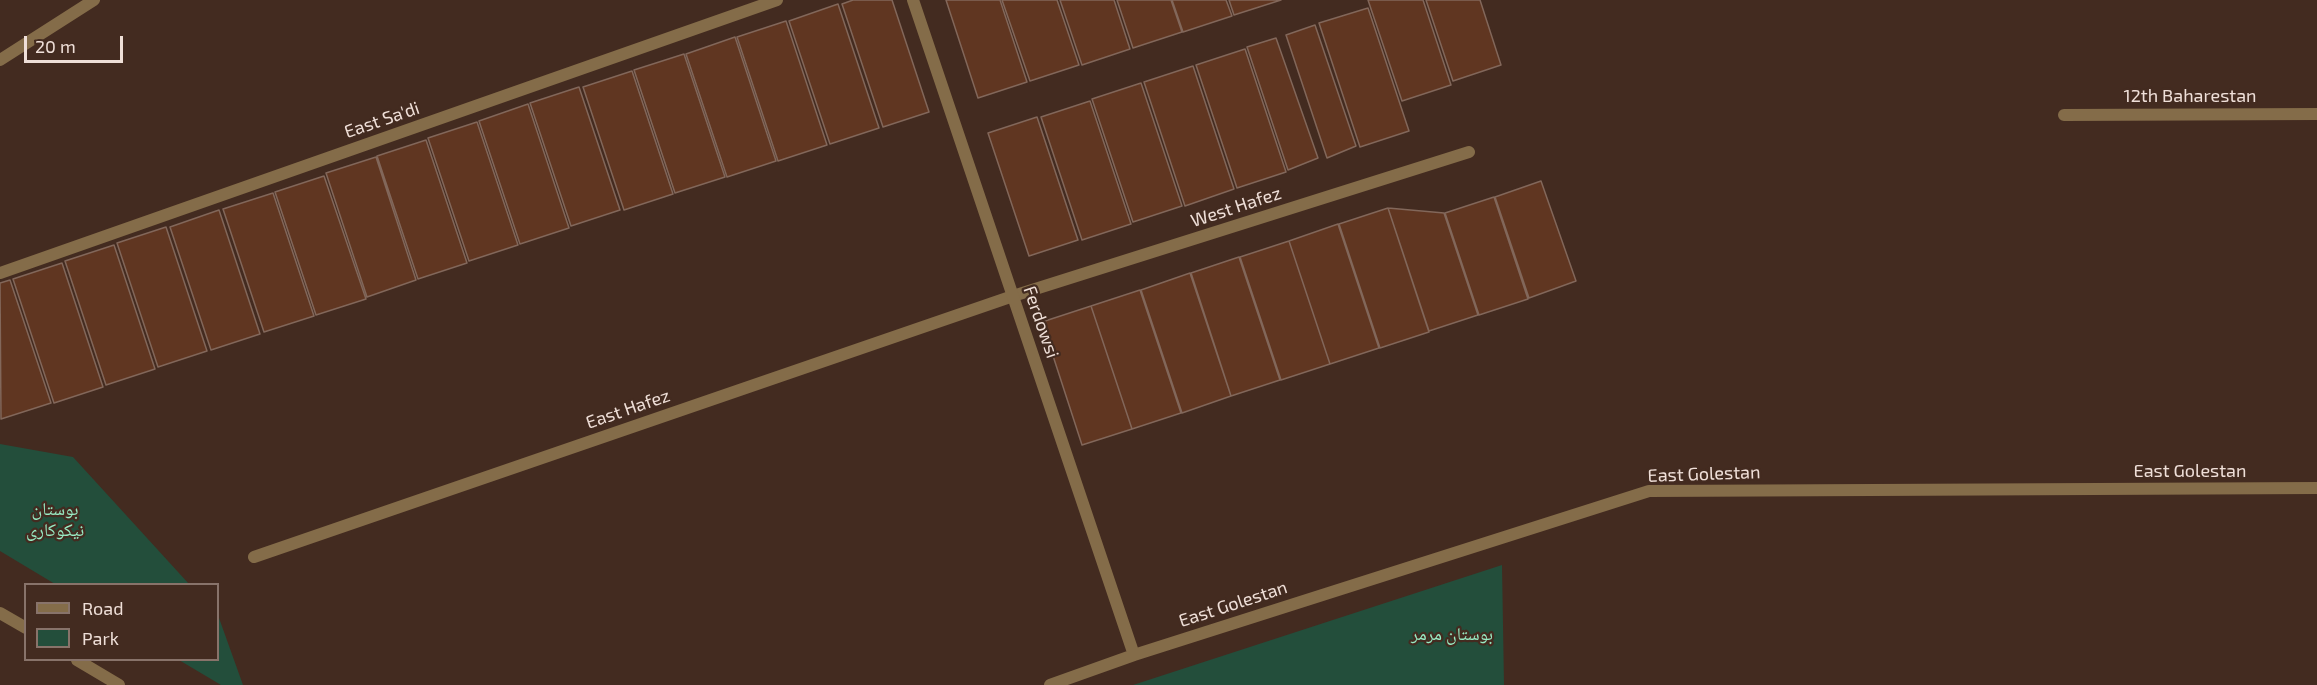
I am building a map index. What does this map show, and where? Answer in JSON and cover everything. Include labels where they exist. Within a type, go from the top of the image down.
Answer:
[{"type":"street","points":[[0,60],[94,0]]},
{"type":"street","name":"East Sa'di","points":[[0,273],[777,0]]},
{"type":"street","name":"Ferdowsi","points":[[913,0],[1134,655]]},
{"type":"street","name":"12th Baharestan","points":[[2064,115],[2317,114]]},
{"type":"street","name":"West Hafez","points":[[1013,296],[1469,152]]},
{"type":"street","name":"East Hafez","points":[[254,557],[1013,296]]},
{"type":"street","name":"East Golestan","points":[[1050,685],[1134,655],[1649,491],[2317,488]]},
{"type":"street","points":[[0,613],[24,627]]},
{"type":"street","points":[[79,661],[119,685]]},
{"type":"green space","name":"بوستان نیکوکاری","points":[[0,444],[73,457],[188,583],[53,583],[0,551]]},
{"type":"green space","name":"بوستان مرمر","points":[[1502,565],[1504,685],[1133,685]]},
{"type":"green space","points":[[219,619],[243,685],[221,685],[181,661],[219,661]]},
{"type":"building","points":[[853,0],[892,0],[929,112],[883,127],[842,4]]},
{"type":"building","points":[[946,0],[1000,0],[1027,82],[978,98]]},
{"type":"building","points":[[1002,0],[1057,0],[1079,65],[1030,81]]},
{"type":"building","points":[[1060,0],[1114,0],[1130,49],[1082,65]]},
{"type":"building","points":[[1117,0],[1171,0],[1182,32],[1133,48]]},
{"type":"building","points":[[1172,0],[1226,0],[1232,16],[1183,32]]},
{"type":"building","points":[[1229,0],[1281,0],[1234,15]]},
{"type":"building","points":[[1368,0],[1423,0],[1451,85],[1402,101]]},
{"type":"building","points":[[1426,0],[1480,0],[1501,65],[1453,81]]},
{"type":"building","points":[[838,4],[879,128],[830,144],[789,21]]},
{"type":"building","points":[[1368,8],[1409,131],[1360,147],[1319,23]]},
{"type":"building","points":[[786,21],[827,145],[778,161],[737,37]]},
{"type":"building","points":[[1315,25],[1356,146],[1327,158],[1286,35]]},
{"type":"building","points":[[735,37],[776,161],[727,177],[686,54]]},
{"type":"building","points":[[1276,38],[1318,158],[1288,170],[1247,47]]},
{"type":"building","points":[[1245,49],[1286,172],[1237,188],[1196,65]]},
{"type":"building","points":[[684,54],[725,177],[675,193],[634,70]]},
{"type":"building","points":[[1193,66],[1234,189],[1185,206],[1144,82]]},
{"type":"building","points":[[632,71],[673,194],[624,210],[583,87]]},
{"type":"building","points":[[1141,83],[1182,206],[1133,222],[1092,99]]},
{"type":"building","points":[[579,87],[620,210],[571,226],[530,103]]},
{"type":"building","points":[[1090,101],[1131,224],[1082,240],[1041,117]]},
{"type":"building","points":[[528,104],[569,228],[520,244],[479,121]]},
{"type":"building","points":[[1037,117],[1078,240],[1029,256],[988,133]]},
{"type":"building","points":[[477,122],[518,245],[469,261],[428,138]]},
{"type":"building","points":[[426,140],[467,263],[418,279],[377,156]]},
{"type":"building","points":[[376,157],[416,280],[367,297],[326,173]]},
{"type":"building","points":[[324,176],[366,299],[316,315],[275,192]]},
{"type":"building","points":[[1541,181],[1576,281],[1529,298],[1495,197]]},
{"type":"building","points":[[273,193],[314,316],[264,332],[223,209]]},
{"type":"building","points":[[1494,197],[1528,299],[1479,315],[1445,213]]},
{"type":"building","points":[[1388,208],[1429,332],[1380,348],[1339,224]]},
{"type":"building","points":[[1388,208],[1444,213],[1478,315],[1429,331]]},
{"type":"building","points":[[219,210],[260,334],[211,350],[170,227]]},
{"type":"building","points":[[1338,224],[1379,348],[1330,364],[1289,241]]},
{"type":"building","points":[[166,227],[207,351],[158,367],[117,243]]},
{"type":"building","points":[[1289,241],[1330,364],[1281,380],[1240,257]]},
{"type":"building","points":[[114,245],[155,369],[106,385],[65,261]]},
{"type":"building","points":[[1239,257],[1280,380],[1231,396],[1191,273]]},
{"type":"building","points":[[62,263],[103,387],[54,403],[13,279]]},
{"type":"building","points":[[1190,273],[1231,396],[1182,413],[1141,290]]},
{"type":"building","points":[[10,280],[51,403],[1,419],[0,283]]},
{"type":"building","points":[[1140,290],[1181,413],[1132,429],[1091,306]]},
{"type":"building","points":[[1091,306],[1132,429],[1082,445],[1042,322]]}]
